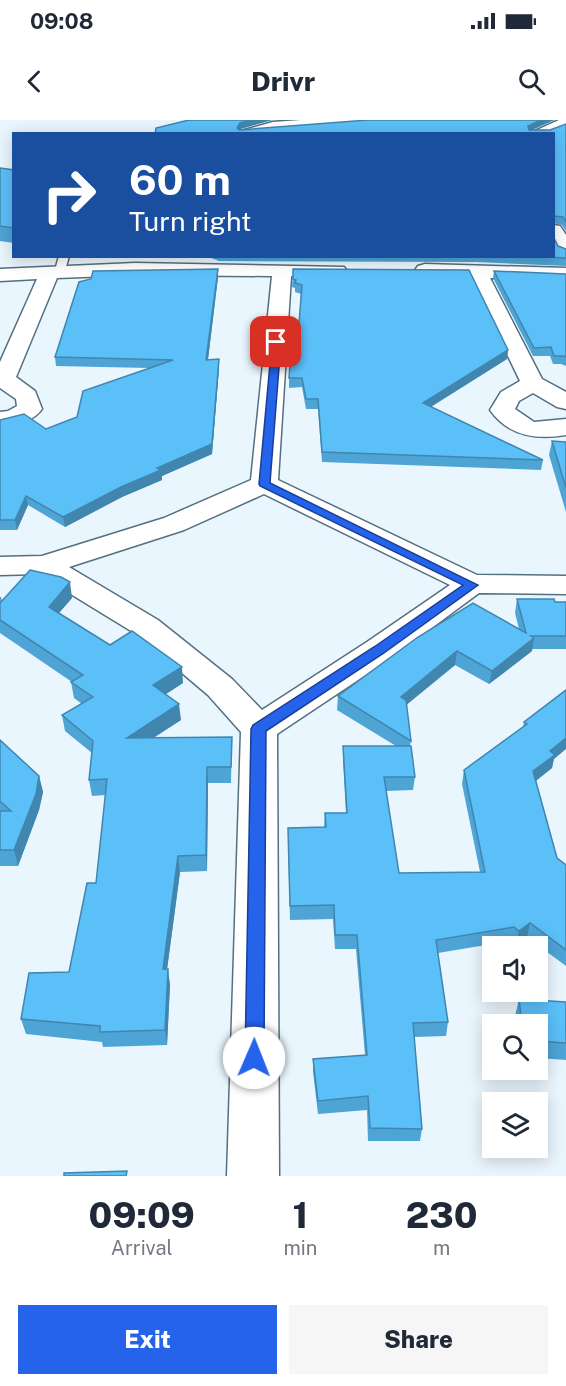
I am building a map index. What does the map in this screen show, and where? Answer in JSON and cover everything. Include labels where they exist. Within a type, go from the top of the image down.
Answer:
[{"type":"street","points":[[540,132],[566,122]]},
{"type":"street","points":[[253,132],[273,126],[362,125]]},
{"type":"street","points":[[555,232],[566,249]]},
{"type":"street","points":[[0,275],[57,268],[137,263],[282,271],[350,271]]},
{"type":"street","points":[[0,419],[13,418],[30,409],[27,396],[2,380],[57,268]]},
{"type":"street","points":[[407,270],[566,274]]},
{"type":"street","points":[[476,270],[533,383],[566,402]]},
{"type":"street","points":[[264,484],[282,271]]},
{"type":"street","points":[[533,383],[509,397],[502,410],[512,422],[530,430],[552,431],[566,428]]},
{"type":"street","points":[[0,566],[44,565],[174,524],[264,484],[472,585],[566,585]]},
{"type":"street","points":[[44,565],[147,627],[220,687],[259,729],[253,1176]]},
{"type":"street","points":[[259,729],[472,585]]},
{"type":"building","points":[[189,120],[250,120],[240,123],[237,128],[239,130],[368,120],[541,120],[528,126],[529,130],[550,130],[566,124],[566,222],[563,217],[555,216],[555,132],[155,132],[156,128]]},
{"type":"building","points":[[0,168],[12,170],[12,228],[0,226]]},
{"type":"building","points":[[555,240],[558,246],[566,249],[566,258],[555,257]]},
{"type":"building","points":[[218,269],[206,360],[219,359],[212,444],[157,468],[161,470],[121,487],[63,517],[26,496],[15,520],[0,520],[0,420],[24,414],[46,429],[77,417],[83,391],[173,360],[55,357],[79,282],[91,279],[93,271]]},
{"type":"building","points":[[293,269],[469,270],[508,350],[423,403],[543,460],[322,452],[318,399],[306,399],[302,378],[289,378],[292,336],[298,336],[302,285],[295,283]]},
{"type":"building","points":[[494,271],[566,274],[566,357],[554,356],[551,347],[534,348]]},
{"type":"building","points":[[552,441],[566,442],[566,488]]},
{"type":"building","points":[[30,570],[61,577],[70,582],[49,607],[110,645],[132,631],[182,667],[153,685],[179,704],[127,738],[232,737],[231,767],[207,767],[206,855],[178,856],[163,969],[168,969],[165,1030],[100,1032],[100,1026],[21,1019],[29,973],[69,972],[87,883],[96,883],[107,779],[89,780],[93,741],[62,715],[93,697],[71,682],[83,675],[0,620],[0,603]]},
{"type":"building","points":[[517,599],[554,599],[555,602],[566,602],[566,636],[531,636],[534,638],[492,671],[457,651],[401,697],[406,700],[411,741],[338,696],[418,637],[473,603],[526,633]]},
{"type":"building","points":[[566,690],[566,738],[550,751],[555,755],[533,771],[557,858],[566,865],[566,950],[530,923],[519,931],[514,927],[436,940],[448,1022],[413,1023],[422,1129],[370,1128],[368,1096],[318,1101],[313,1059],[367,1055],[357,935],[335,935],[334,905],[290,906],[288,828],[326,827],[325,813],[347,813],[343,746],[411,746],[415,777],[384,777],[399,873],[485,872],[464,770],[527,724],[524,722]]},
{"type":"building","points":[[0,740],[39,776],[36,794],[14,850],[0,850],[0,811],[11,811],[0,801]]},
{"type":"building","points":[[519,1002],[566,1002],[566,1043],[548,1042],[548,1014],[521,1014]]},
{"type":"building","points":[[127,1171],[126,1176],[64,1176],[64,1173]]},
{"type":"route","points":[[254,1058],[259,729],[472,585],[264,484],[276,342]]}]
